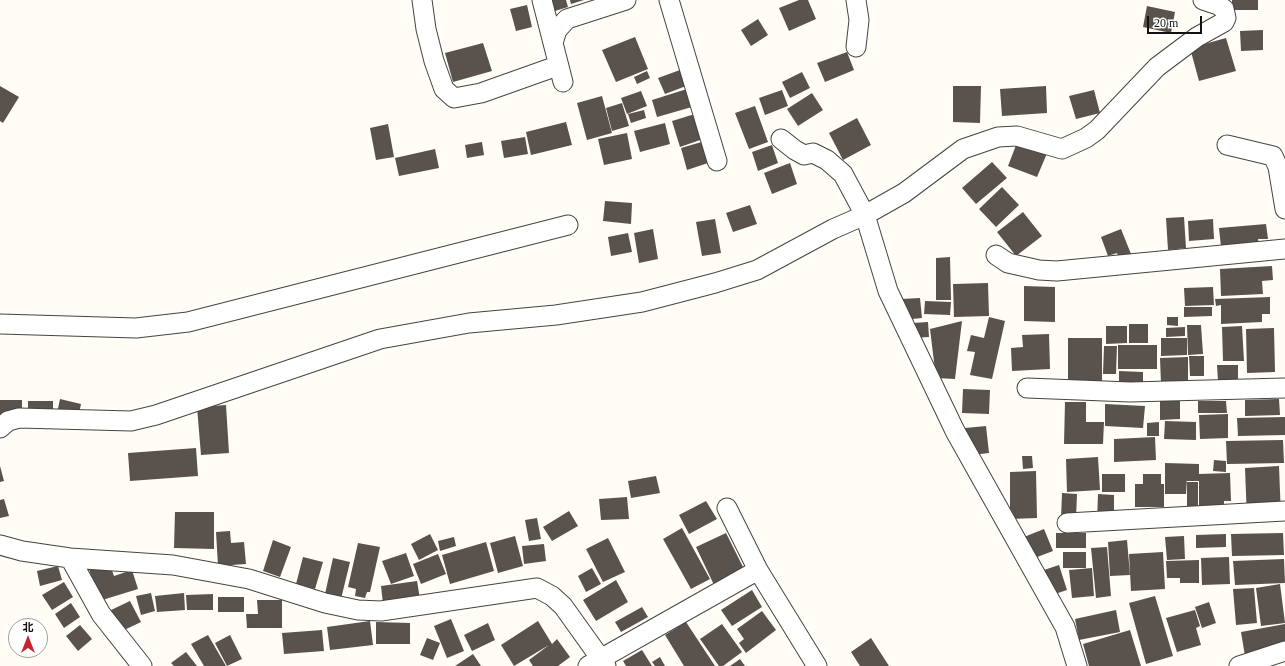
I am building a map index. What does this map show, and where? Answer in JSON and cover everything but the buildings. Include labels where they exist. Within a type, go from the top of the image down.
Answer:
[{"type":"street","points":[[422,0],[426,29],[434,61],[444,90],[454,98],[560,74],[542,0]]},
{"type":"street","points":[[553,43],[557,30],[567,19],[626,0]]},
{"type":"street","points":[[669,0],[717,161]]},
{"type":"street","points":[[856,0],[859,20],[856,47]]},
{"type":"street","points":[[0,428],[8,421],[19,418],[131,421],[156,415],[380,339],[469,323],[556,315],[642,302],[715,283],[757,270],[833,229],[865,215],[904,193],[963,148],[998,137],[1017,136],[1062,149],[1086,138],[1097,130],[1157,67],[1197,38],[1224,22],[1226,14],[1224,9],[1218,5],[1203,0]]},
{"type":"street","points":[[781,139],[804,155],[813,153],[827,160],[843,174],[865,215],[888,291],[955,431],[1065,627],[1077,666]]},
{"type":"street","points":[[1227,145],[1273,156],[1278,167],[1285,209]]},
{"type":"street","points":[[0,324],[136,328],[188,322],[568,225]]},
{"type":"street","points":[[996,255],[1008,263],[1039,270],[1057,272],[1285,249]]},
{"type":"street","points":[[1027,388],[1130,392],[1285,388]]},
{"type":"street","points":[[727,508],[758,570],[817,666]]},
{"type":"street","points":[[1067,523],[1285,511]]},
{"type":"street","points":[[0,544],[22,551],[70,558],[173,564],[249,579],[325,604],[358,610],[381,611],[537,588],[552,596],[562,606],[598,663],[758,570]]},
{"type":"street","points":[[70,558],[101,614],[142,666]]},
{"type":"street","points":[[1239,666],[1285,651]]}]
